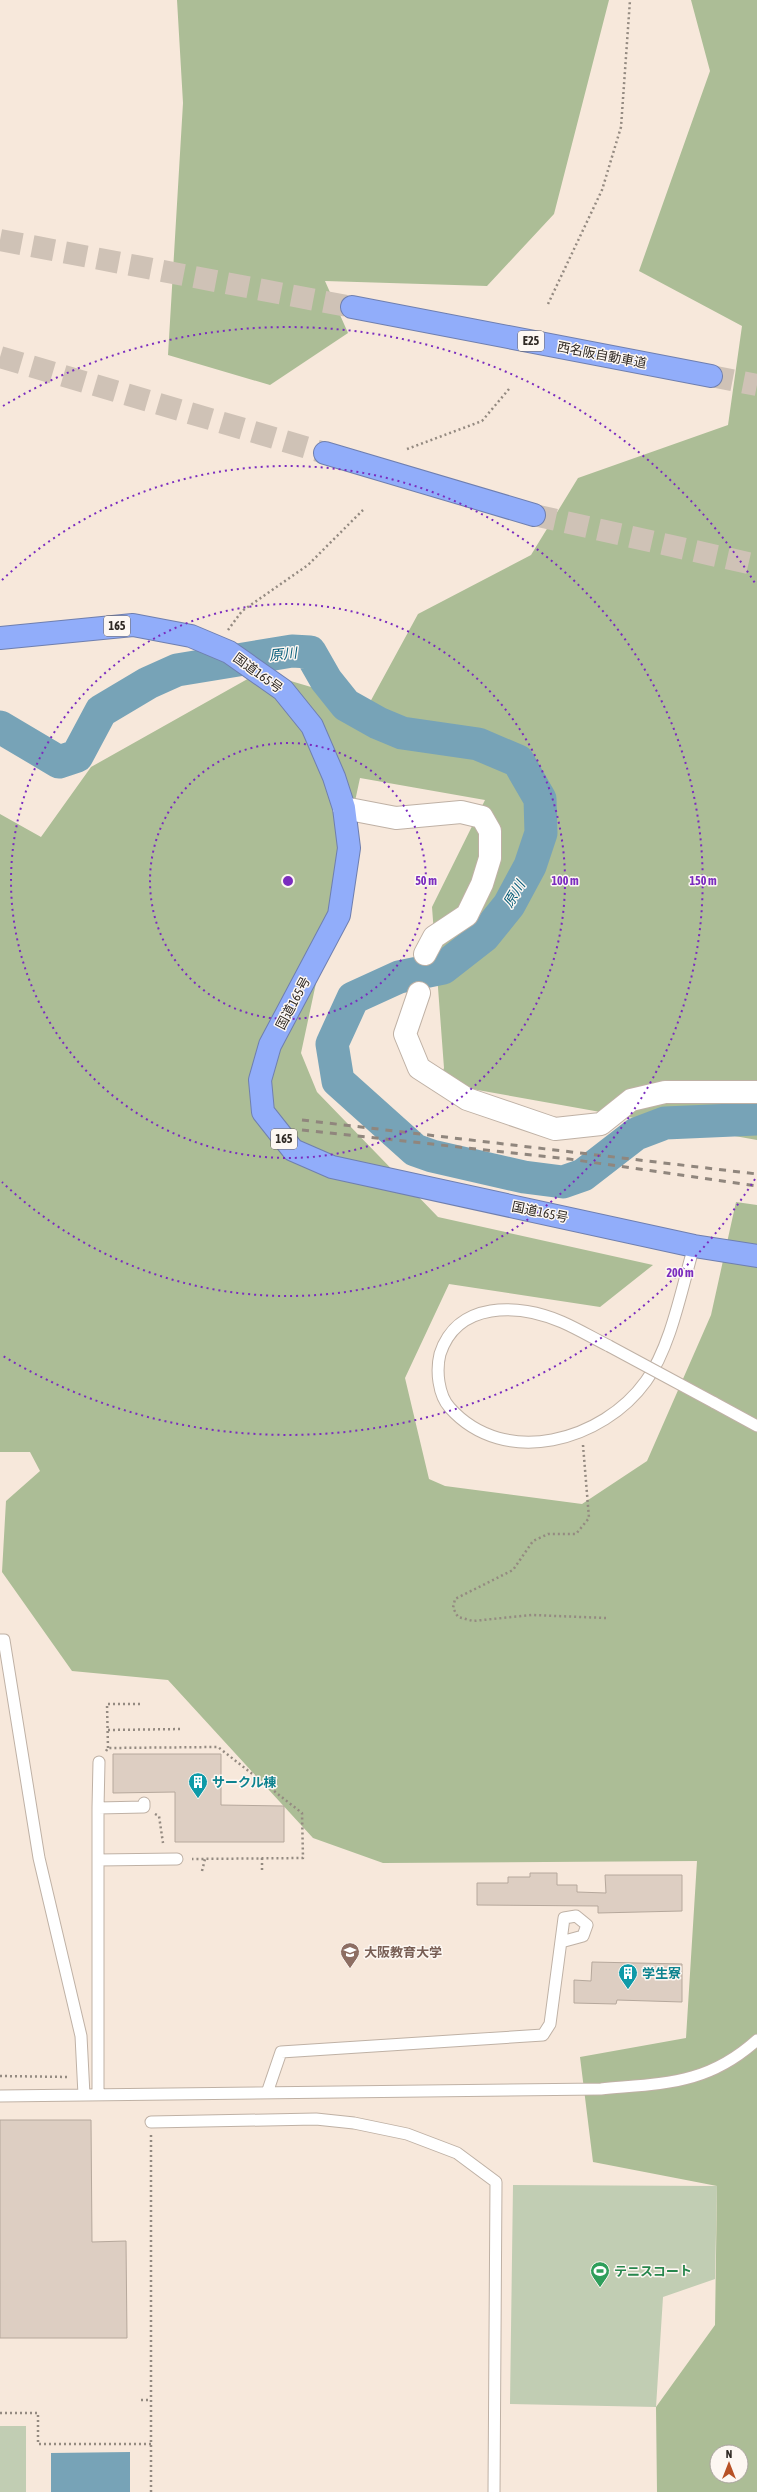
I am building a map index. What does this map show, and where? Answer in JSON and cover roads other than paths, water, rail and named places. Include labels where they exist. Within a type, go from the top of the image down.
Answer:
[{"type":"highway","name":"西名阪自動車道","points":[[352,307],[710,376]]},
{"type":"highway","points":[[325,453],[534,515]]},
{"type":"highway","name":"国道165号","points":[[0,638],[133,624],[191,636],[223,650],[284,690],[312,726],[334,777],[344,808],[349,848],[339,915],[270,1045],[260,1080],[263,1112],[293,1150],[332,1167],[694,1246],[757,1256]]},
{"type":"street","points":[[344,808],[396,818],[461,812],[482,816],[490,831],[490,858],[482,884],[467,916],[434,937],[425,954]]},
{"type":"street","points":[[419,994],[405,1034],[419,1068],[467,1099],[556,1129],[601,1124],[632,1100],[664,1092],[757,1092]]},
{"type":"lane","points":[[694,1246],[662,1352],[646,1381],[610,1416],[582,1431],[539,1443],[502,1441],[475,1428],[449,1408],[439,1384],[439,1360],[445,1340],[461,1321],[487,1310],[517,1310],[561,1322],[609,1346],[713,1402],[757,1426]]},
{"type":"lane","points":[[0,1640],[4,1640],[40,1858],[81,2036],[84,2095]]},
{"type":"lane","points":[[98,2095],[99,1762]]},
{"type":"lane","points":[[98,1808],[144,1805]]},
{"type":"lane","points":[[98,1860],[177,1859]]},
{"type":"lane","points":[[268,2093],[281,2052],[543,2035],[550,2024],[561,1942]]},
{"type":"lane","points":[[0,2096],[601,2089],[682,2081],[716,2070],[740,2055],[757,2040]]},
{"type":"lane","points":[[151,2122],[316,2119],[354,2123],[407,2134],[457,2153],[496,2182],[494,2492]]},
{"type":"water","points":[[130,2452],[130,2492],[51,2492],[51,2453]]},
{"type":"waterway","name":"原川","points":[[0,727],[59,762],[77,756],[101,711],[148,683],[177,670],[292,651],[310,652],[326,680],[346,705],[378,723],[402,733],[478,744],[518,761],[540,799],[541,833],[530,866],[509,905],[484,936],[443,968],[399,977],[353,998],[332,1044],[338,1081],[415,1150],[432,1156],[524,1177],[563,1182],[583,1175],[636,1134],[665,1123],[757,1119]]},
{"type":"tunnel","points":[[0,240],[352,307]]},
{"type":"tunnel","points":[[0,357],[325,453]]},
{"type":"tunnel","points":[[711,376],[757,385]]},
{"type":"tunnel","points":[[534,515],[757,565]]},
{"type":"railway","points":[[302,1120],[757,1174]]},
{"type":"railway","points":[[302,1130],[569,1159],[757,1186]]},
{"type":"place","name":"サークル棟","points":[[198,1799]]},
{"type":"place","name":"大阪教育大学","points":[[350,1969]]},
{"type":"place","name":"学生寮","points":[[628,1990]]},
{"type":"place","name":"テニスコート","points":[[600,2288]]}]
